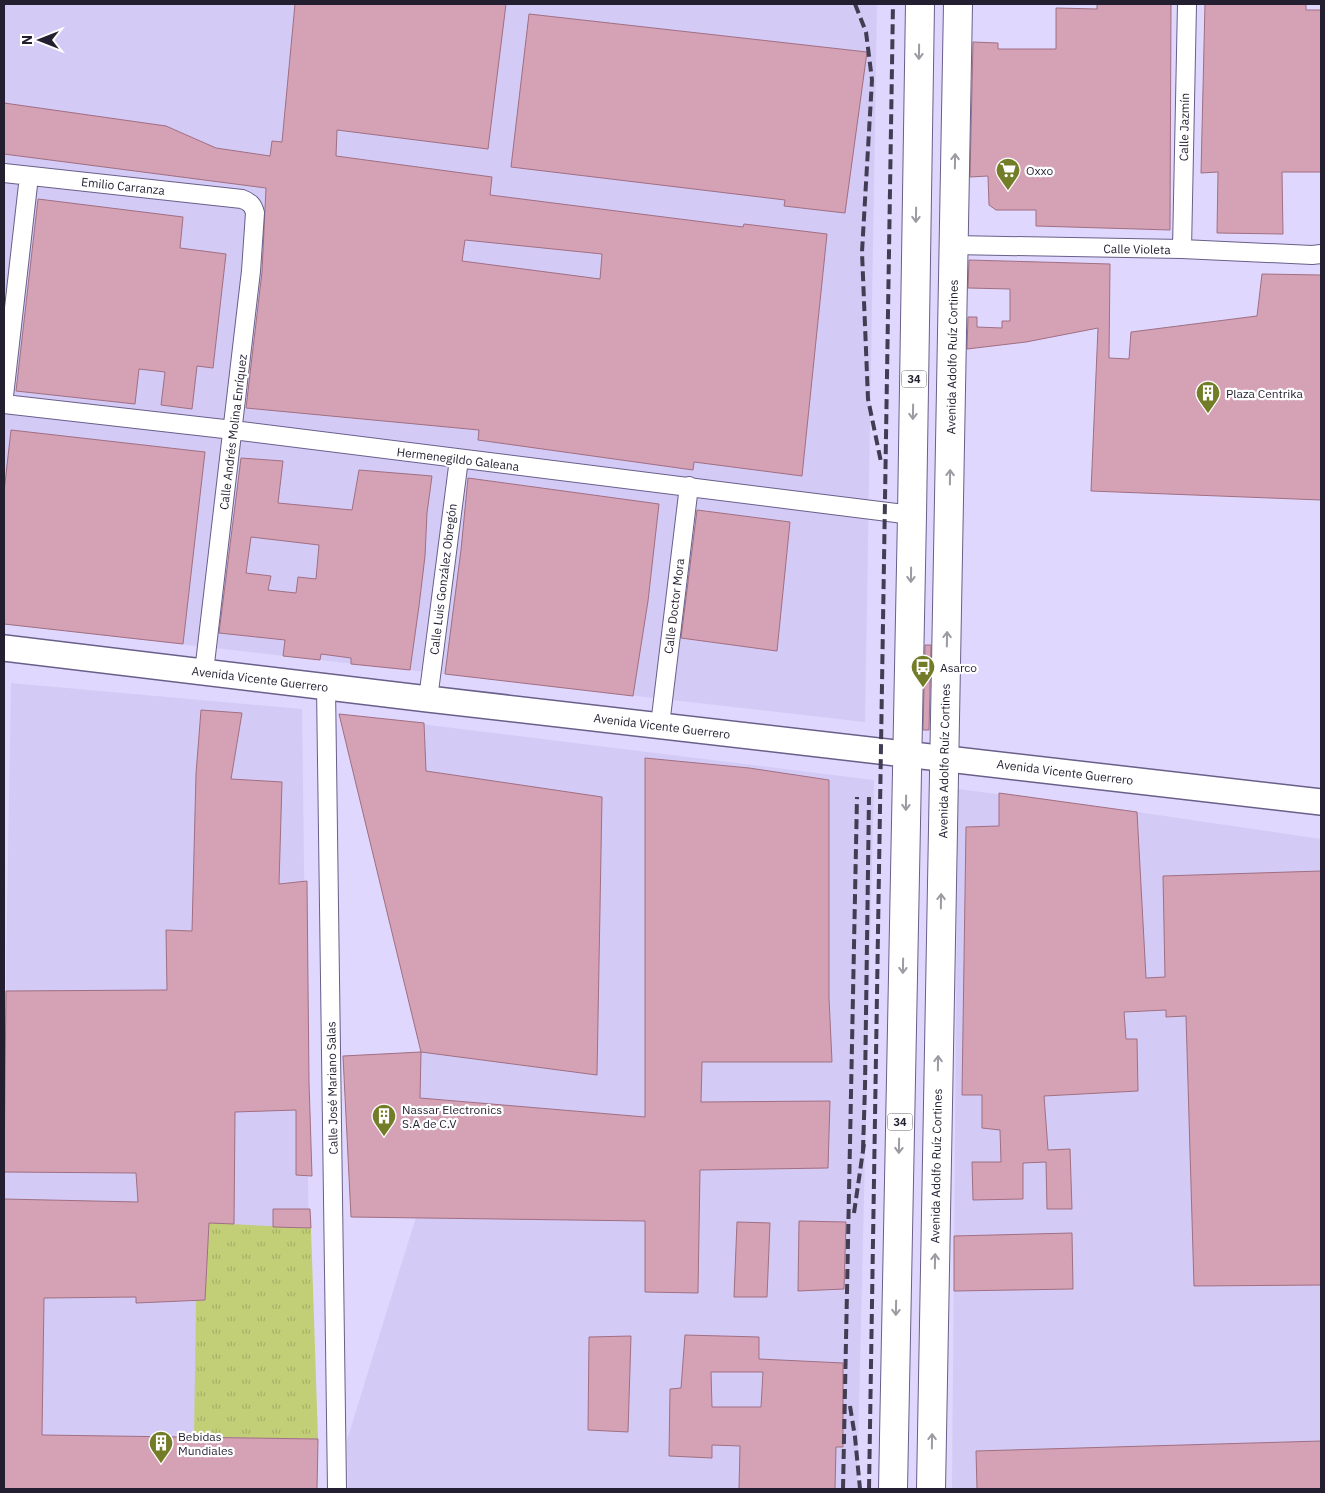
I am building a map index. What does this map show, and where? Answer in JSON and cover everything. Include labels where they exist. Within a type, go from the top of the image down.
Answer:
[{"type":"main road","name":"34","points":[[893,1489],[920,4]]},
{"type":"main road","name":"Avenida Adolfo Ruíz Cortines","points":[[931,1489],[958,4]]},
{"type":"main road","name":"Avenida Vicente Guerrero","points":[[4,648],[1321,802]]},
{"type":"street","name":"Calle Jazmín","points":[[1182,250],[1187,4]]},
{"type":"street","name":"Emilio Carranza","points":[[4,173],[242,199]]},
{"type":"street","points":[[4,396],[29,176]]},
{"type":"street","name":"Calle Andrés Molina Enríquez","points":[[204,672],[251,271],[255,213],[249,201],[242,199]]},
{"type":"street","name":"Calle Violeta","points":[[953,245],[1321,254]]},
{"type":"street","name":"Hermenegildo Galeana","points":[[4,404],[233,430],[912,515]]},
{"type":"street","name":"Calle Luis González Obregón","points":[[428,699],[459,459]]},
{"type":"street","name":"Calle Doctor Mora","points":[[660,725],[689,486]]},
{"type":"street","name":"Calle José Mariano Salas","points":[[326,687],[337,1489]]},
{"type":"shaded area","points":[[4,4],[877,4],[865,722],[4,624]]},
{"type":"shaded area","points":[[11,683],[302,709],[312,1489],[4,1489],[4,1090]]},
{"type":"shaded area","points":[[339,714],[874,780],[857,1489],[348,1489],[347,1440],[416,1217],[421,1052]]},
{"type":"shaded area","points":[[958,789],[1137,812],[1321,839],[1321,1489],[952,1489]]},
{"type":"green space","points":[[209,1223],[311,1228],[318,1439],[194,1437],[196,1301],[205,1300]]},
{"type":"building","points":[[295,4],[506,4],[488,149],[337,130],[336,156],[492,177],[490,195],[743,227],[744,224],[827,234],[802,476],[694,462],[693,470],[478,440],[479,430],[246,408],[262,272],[266,188],[4,154],[4,103],[166,126],[216,148],[270,156],[272,141],[282,142]],"holes":[[[465,240],[602,254],[600,279],[462,261]]]},
{"type":"building","points":[[1097,4],[1171,4],[1170,230],[1036,226],[1036,210],[996,210],[989,205],[988,176],[970,177],[973,42],[998,43],[998,49],[1056,49],[1056,8],[1097,9]]},
{"type":"building","points":[[1205,4],[1306,4],[1306,10],[1321,10],[1321,172],[1282,172],[1283,234],[1217,233],[1218,172],[1201,173]]},
{"type":"building","points":[[529,14],[867,52],[845,213],[784,206],[785,200],[511,167]]},
{"type":"building","points":[[38,199],[183,217],[180,248],[226,254],[213,368],[197,366],[192,409],[161,405],[165,372],[139,369],[135,404],[16,391]]},
{"type":"building","name":"Plaza Centrika","points":[[969,260],[1110,264],[1109,358],[1129,359],[1131,332],[1257,316],[1262,274],[1321,275],[1321,500],[1091,491],[1098,328],[1026,342],[967,349],[968,317],[977,317],[977,327],[1002,328],[1002,321],[1010,321],[1010,289],[968,288]]},
{"type":"building","points":[[11,430],[205,452],[183,644],[4,624],[4,492]]},
{"type":"building","points":[[241,458],[283,461],[278,503],[352,510],[359,470],[432,476],[427,513],[425,556],[410,670],[351,664],[351,658],[321,654],[320,660],[283,656],[285,640],[219,633]],"holes":[[[251,537],[319,545],[316,579],[298,577],[296,593],[268,590],[271,576],[246,573]]]},
{"type":"building","points":[[468,478],[659,504],[648,601],[633,696],[445,674]]},
{"type":"building","points":[[697,510],[790,522],[777,651],[681,638]]},
{"type":"building","points":[[925,645],[931,645],[929,730],[923,730]]},
{"type":"building","points":[[201,710],[242,713],[231,779],[282,782],[279,884],[307,881],[312,1176],[296,1175],[296,1110],[235,1112],[234,1224],[209,1223],[205,1300],[136,1303],[136,1297],[44,1298],[42,1435],[318,1439],[317,1489],[4,1489],[4,1199],[138,1202],[136,1173],[4,1172],[6,991],[167,990],[166,930],[192,931],[196,774]]},
{"type":"building","points":[[339,714],[424,723],[426,771],[602,797],[597,1075],[421,1052]]},
{"type":"building","points":[[645,758],[749,768],[829,780],[829,998],[832,1062],[702,1062],[701,1102],[830,1101],[828,1168],[700,1170],[698,1293],[645,1292],[645,1221],[351,1217],[343,1056],[421,1052],[420,1098],[645,1117]]},
{"type":"building","points":[[999,793],[1137,812],[1146,978],[1165,977],[1163,876],[1321,871],[1321,1285],[1194,1286],[1186,1016],[1166,1017],[1166,1010],[1124,1012],[1126,1039],[1137,1039],[1138,1091],[1044,1096],[1048,1150],[1070,1149],[1072,1209],[1047,1209],[1046,1162],[1023,1163],[1023,1199],[973,1200],[972,1162],[1001,1162],[1000,1130],[982,1128],[982,1095],[962,1095],[966,827],[999,826]]},
{"type":"building","points":[[273,1209],[310,1209],[311,1228],[273,1227]]},
{"type":"building","points":[[799,1221],[846,1222],[844,1289],[798,1291]]},
{"type":"building","points":[[737,1222],[770,1223],[767,1297],[734,1297]]},
{"type":"building","points":[[1072,1233],[1073,1289],[954,1291],[954,1236]]},
{"type":"building","points":[[685,1335],[759,1337],[759,1359],[843,1363],[843,1447],[836,1447],[835,1489],[739,1489],[740,1446],[712,1445],[712,1458],[669,1456],[670,1389],[681,1388]],"holes":[[[711,1372],[763,1372],[761,1407],[712,1407]]]},
{"type":"building","points":[[631,1336],[628,1432],[588,1430],[589,1337]]},
{"type":"building","points":[[1321,1441],[1321,1489],[977,1489],[976,1451]]},
{"type":"railway","points":[[855,4],[866,32],[872,80],[862,252],[868,399],[881,462]]},
{"type":"railway","points":[[869,1489],[893,4]]},
{"type":"railway","points":[[843,1489],[857,797]]},
{"type":"railway","points":[[863,1150],[869,797]]},
{"type":"railway","points":[[854,1213],[864,1144]]},
{"type":"railway","points":[[850,1406],[860,1489]]},
{"type":"place","name":"Oxxo","points":[[1008,191]]},
{"type":"place","name":"Plaza Centrika","points":[[1208,414]]},
{"type":"place","name":"Asarco","points":[[923,688]]},
{"type":"place","name":"Nassar Electronics S.A de C.V","points":[[384,1137]]},
{"type":"place","name":"Bebidas Mundiales","points":[[161,1464]]}]
